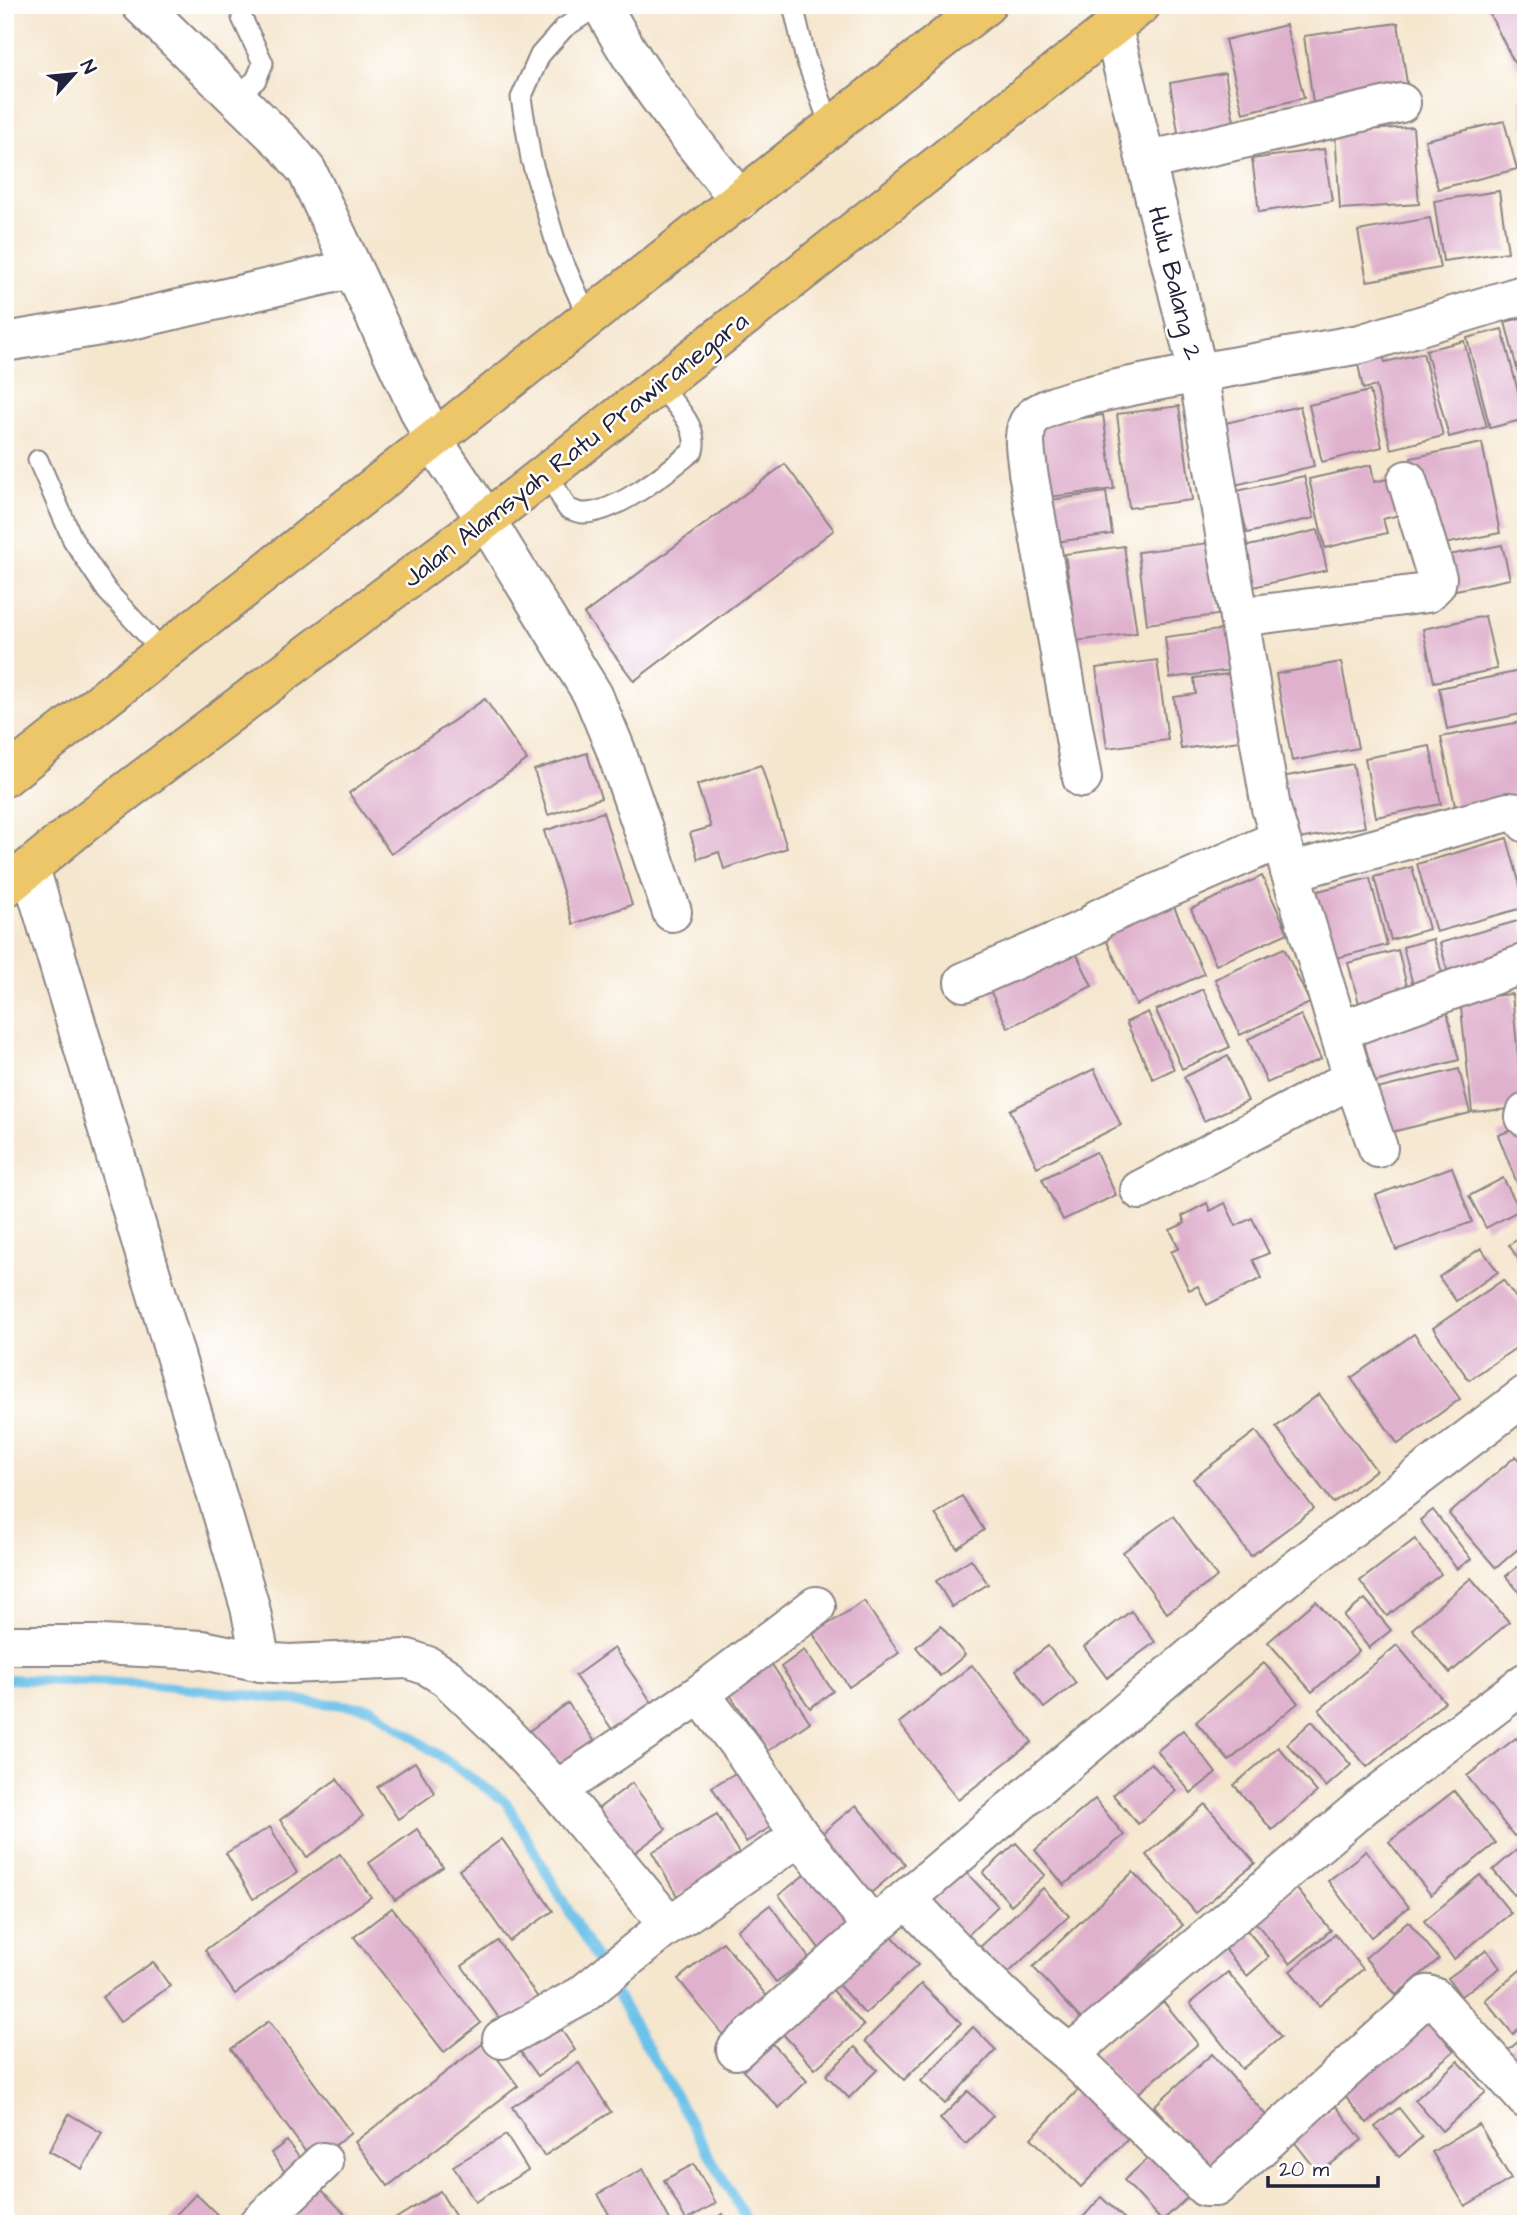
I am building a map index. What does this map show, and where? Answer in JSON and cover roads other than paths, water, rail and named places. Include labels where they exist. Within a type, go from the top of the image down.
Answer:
[{"type":"highway","points":[[5,777],[986,5]]},
{"type":"highway","name":"Jalan Alamsyah Ratu Prawiranegara","points":[[18,878],[83,824],[486,520],[1127,16]]},
{"type":"street","points":[[141,5],[287,148],[307,171],[434,442],[486,520],[593,695],[615,748],[672,912]]},
{"type":"street","points":[[600,5],[620,41],[684,131],[740,200]]},
{"type":"street","name":"Hulu Balang 2","points":[[1127,16],[1146,161],[1198,373],[1360,344],[1526,294]]},
{"type":"street","points":[[1146,161],[1401,103]]},
{"type":"street","points":[[5,342],[118,323],[351,269]]},
{"type":"street","points":[[1082,778],[1028,472],[1025,433],[1030,421],[1037,414],[1067,401],[1198,373],[1271,808],[1353,1078],[1378,1148]]},
{"type":"street","points":[[1240,617],[1427,593],[1436,584],[1437,578],[1407,480]]},
{"type":"street","points":[[964,982],[1094,925],[1098,919],[1285,855],[1508,812],[1519,813],[1526,823]]},
{"type":"street","points":[[18,878],[250,1607],[261,1662]]},
{"type":"street","points":[[1339,1031],[1526,963]]},
{"type":"street","points":[[1140,1190],[1353,1078]]},
{"type":"street","points":[[736,2050],[873,1927],[1276,1585],[1526,1395]]},
{"type":"street","points":[[557,1790],[700,1694],[816,1606]]},
{"type":"street","points":[[5,1645],[100,1645],[203,1650],[261,1662],[289,1664],[408,1659],[428,1667],[447,1678],[502,1731],[557,1790],[665,1928]]},
{"type":"street","points":[[1070,2054],[1363,1806],[1526,1682]]},
{"type":"street","points":[[700,1694],[746,1754],[800,1836],[873,1927]]},
{"type":"street","points":[[502,2039],[580,1996],[665,1928],[800,1836]]},
{"type":"street","points":[[907,1899],[963,1958],[1035,2026],[1070,2054],[1202,2184],[1210,2188],[1216,2187],[1224,2180],[1428,1995],[1434,1997],[1526,2099]]},
{"type":"street","points":[[258,2224],[323,2162]]},
{"type":"lane","points":[[589,320],[558,250],[531,159],[521,98],[540,55],[564,28],[600,5]]},
{"type":"lane","points":[[793,5],[805,56],[831,128]]},
{"type":"lane","points":[[235,97],[256,80],[262,63],[242,18]]},
{"type":"lane","points":[[547,472],[567,508],[583,513],[611,506],[654,482],[684,459],[693,451],[695,443],[691,429],[658,385]]},
{"type":"lane","points":[[38,460],[73,540],[107,591],[164,653]]},
{"type":"waterway","points":[[5,1679],[143,1684],[371,1708],[506,1802],[749,2224]]}]
